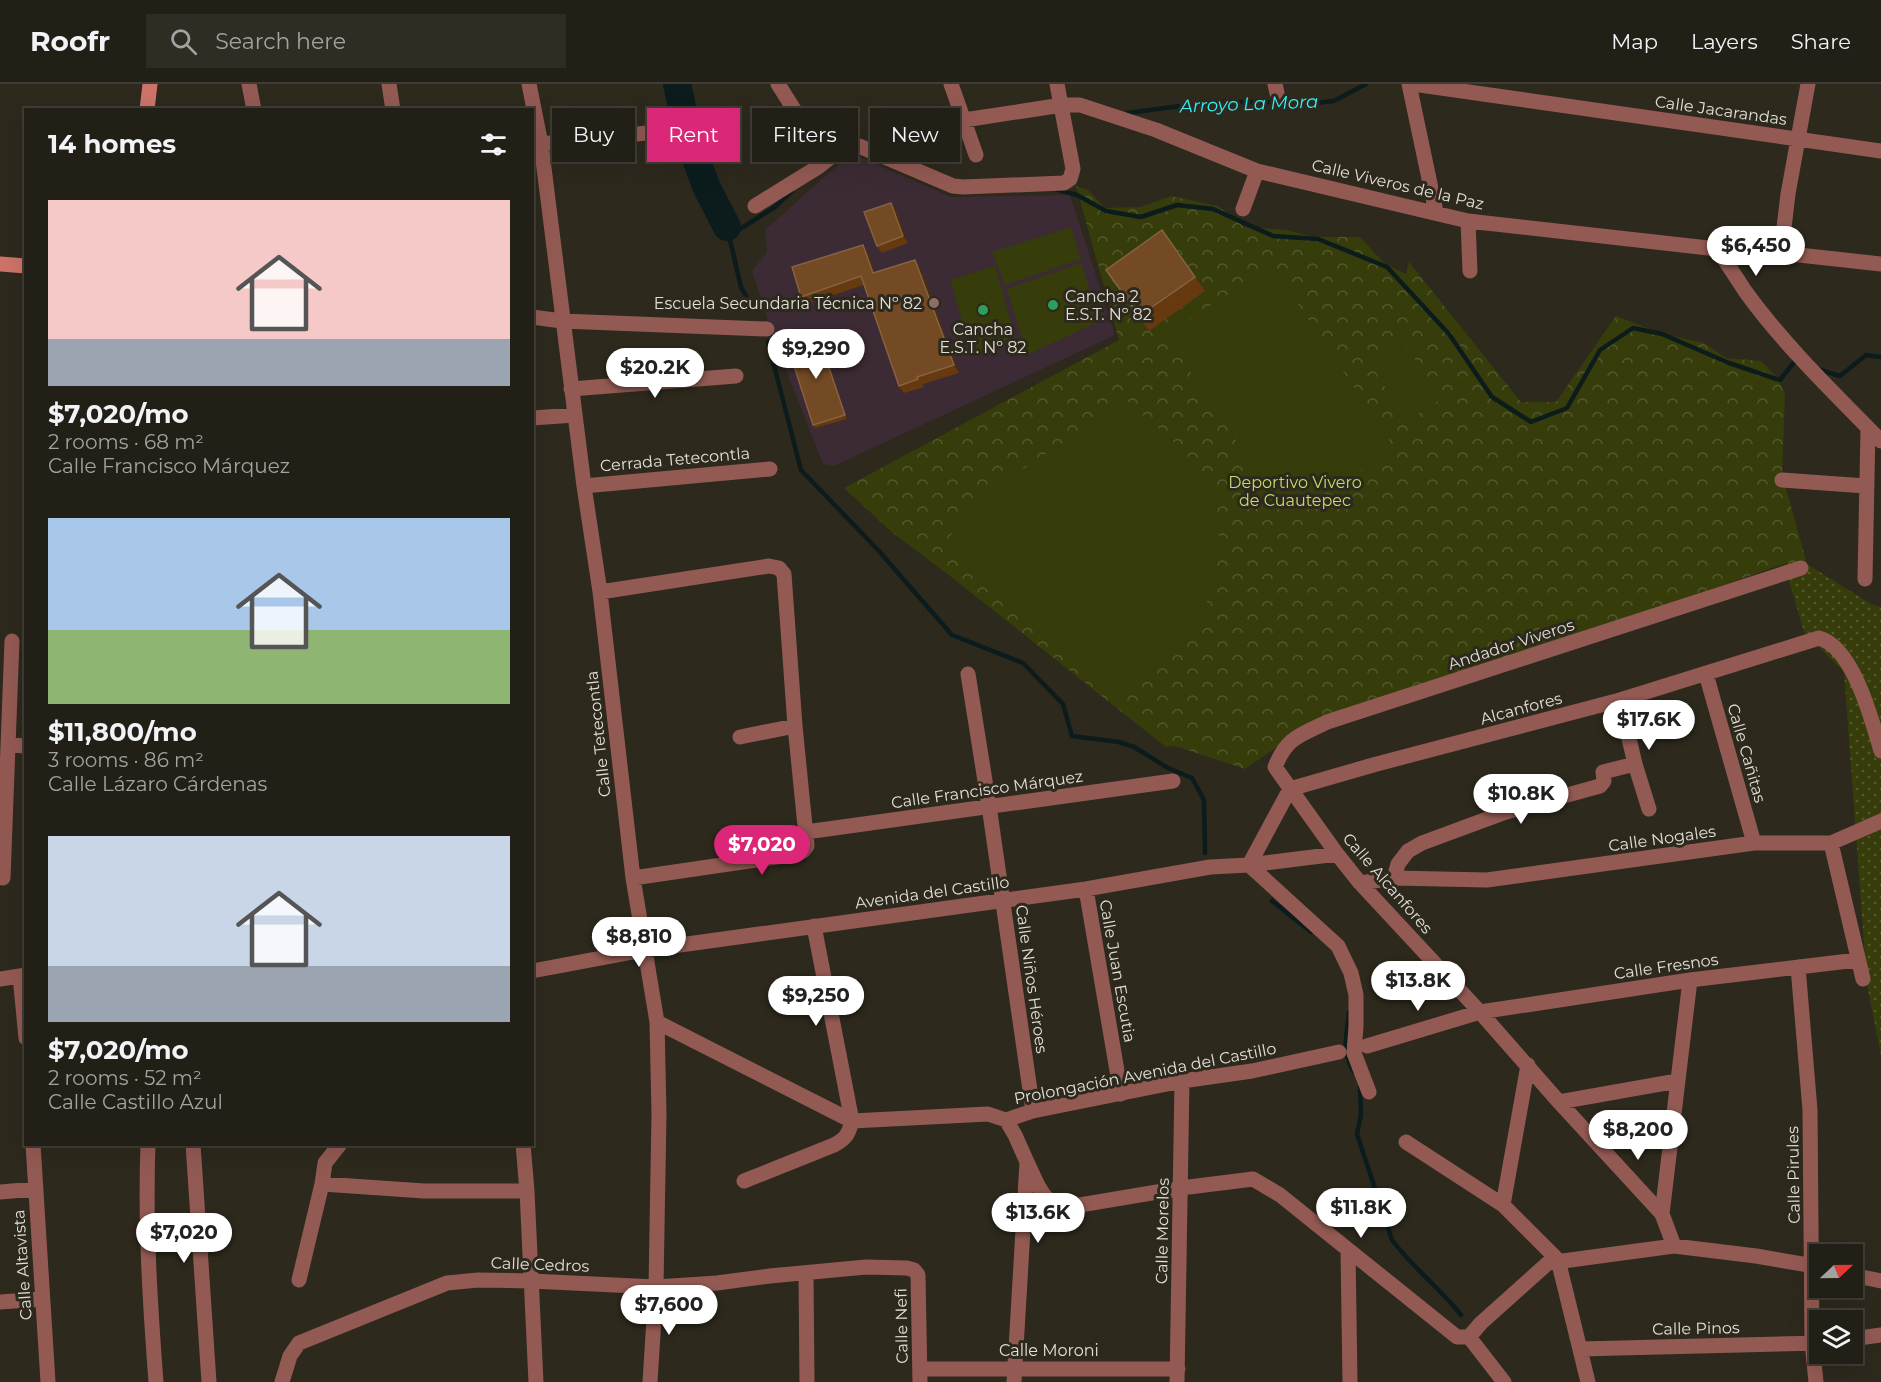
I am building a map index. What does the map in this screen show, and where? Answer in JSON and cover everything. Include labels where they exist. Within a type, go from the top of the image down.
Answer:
[{"type":"street","points":[[147,108],[150,84]]},
{"type":"street","points":[[249,84],[254,108]]},
{"type":"street","points":[[389,84],[393,108]]},
{"type":"street","name":"Calle Tetecontla","points":[[529,84],[533,108]]},
{"type":"street","points":[[778,84],[793,108]]},
{"type":"street","points":[[951,84],[976,155]]},
{"type":"street","points":[[755,206],[848,146],[859,146],[944,182],[963,187],[1064,183],[1070,179],[1073,169],[1057,84]]},
{"type":"street","points":[[1411,84],[1436,213]]},
{"type":"street","name":"Calle Jacarandas","points":[[1411,84],[1881,151]]},
{"type":"street","points":[[1781,253],[1788,194],[1808,84]]},
{"type":"street","name":"Calle Viveros de la Paz","points":[[964,120],[1062,105],[1080,105],[1156,130],[1257,171],[1468,221],[1717,249],[1781,253],[1881,264]]},
{"type":"street","name":"Calle Tetecontla","points":[[534,111],[600,592],[633,878],[657,1022],[659,1114],[656,1287],[650,1382]]},
{"type":"street","points":[[540,144],[647,133]]},
{"type":"street","points":[[1243,209],[1257,171]]},
{"type":"street","points":[[1468,221],[1470,271]]},
{"type":"street","points":[[1717,249],[1746,292],[1771,323],[1824,383],[1881,441]]},
{"type":"street","points":[[0,264],[24,266]]},
{"type":"street","points":[[534,318],[767,328]]},
{"type":"street","points":[[571,389],[736,376]]},
{"type":"street","points":[[534,418],[575,415]]},
{"type":"street","points":[[1864,579],[1868,428]]},
{"type":"street","name":"Cerrada Tetecontla","points":[[584,486],[770,468]]},
{"type":"street","points":[[1782,480],[1866,486]]},
{"type":"street","points":[[600,592],[769,566],[779,568],[784,574],[795,726],[807,846],[797,854],[633,878]]},
{"type":"street","name":"Andador Viveros","points":[[1290,789],[1275,767],[1281,750],[1294,739],[1327,723],[1801,568]]},
{"type":"street","name":"Alcanfores","points":[[1290,789],[1620,700],[1819,638],[1833,644],[1852,672],[1868,706],[1881,751]]},
{"type":"street","points":[[3,878],[12,641]]},
{"type":"street","name":"Calle Niños Héroes","points":[[968,674],[990,806],[1033,1111]]},
{"type":"street","name":"Calle Cañitas","points":[[1706,674],[1754,843]]},
{"type":"street","points":[[1620,700],[1635,764],[1649,809]]},
{"type":"street","points":[[740,736],[795,726]]},
{"type":"street","points":[[9,745],[24,746]]},
{"type":"street","points":[[1394,878],[1398,864],[1408,852],[1422,843],[1506,812],[1600,786],[1604,781],[1603,772],[1635,764]]},
{"type":"street","name":"Calle Francisco Márquez","points":[[806,832],[1173,781]]},
{"type":"street","points":[[1290,789],[1250,865],[1338,946],[1351,973],[1356,995],[1354,1053],[1369,1092]]},
{"type":"street","name":"Calle Alcanfores","points":[[1290,789],[1360,883],[1480,1011],[1662,1214],[1674,1246]]},
{"type":"street","points":[[1863,979],[1831,843],[1881,821]]},
{"type":"street","name":"Calle Nogales","points":[[1360,883],[1394,878],[1487,880],[1754,843],[1831,843]]},
{"type":"street","name":"Avenida del Castillo","points":[[534,971],[644,950],[1086,889],[1210,867],[1250,865],[1337,854]]},
{"type":"street","name":"Calle Juan Escutia","points":[[1086,889],[1121,1094]]},
{"type":"street","points":[[744,1181],[843,1140],[848,1134],[852,1121],[814,926]]},
{"type":"street","name":"Calle Fresnos","points":[[1480,1011],[1690,980],[1857,960]]},
{"type":"street","name":"Calle Pirules","points":[[1798,967],[1810,1110],[1815,1244]]},
{"type":"street","points":[[0,979],[23,976],[24,997]]},
{"type":"street","points":[[1662,1214],[1690,980]]},
{"type":"street","points":[[1367,1046],[1480,1011]]},
{"type":"street","name":"Prolongación Avenida del Castillo","points":[[657,1022],[852,1121],[988,1114],[1006,1120],[1033,1111],[1182,1081],[1252,1071],[1339,1052]]},
{"type":"street","points":[[1503,1205],[1528,1065]]},
{"type":"street","name":"Calle Morelos","points":[[1177,1376],[1182,1081]]},
{"type":"street","points":[[1559,1101],[1677,1081]]},
{"type":"street","points":[[1006,1120],[1045,1199],[1056,1206],[1068,1207],[1181,1188],[1253,1179],[1280,1195],[1457,1336],[1469,1337],[1504,1382]]},
{"type":"street","points":[[1406,1142],[1503,1205],[1558,1260],[1588,1382]]},
{"type":"street","name":"Calle Altavista","points":[[33,1146],[48,1382]]},
{"type":"street","points":[[148,1146],[149,1293],[156,1382]]},
{"type":"street","points":[[193,1146],[209,1382]]},
{"type":"street","points":[[299,1280],[325,1163],[338,1146]]},
{"type":"street","points":[[522,1146],[527,1191],[536,1382]]},
{"type":"street","points":[[1015,1375],[1027,1162]]},
{"type":"street","points":[[322,1184],[424,1191],[527,1191]]},
{"type":"street","points":[[0,1192],[35,1189]]},
{"type":"street","points":[[1469,1337],[1481,1323],[1540,1269],[1558,1260],[1674,1246],[1809,1265]]},
{"type":"street","points":[[1348,1250],[1350,1382]]},
{"type":"street","name":"Calle Cedros","points":[[282,1382],[290,1356],[299,1343],[447,1283],[478,1280],[531,1281],[656,1287],[866,1268],[914,1270]]},
{"type":"street","name":"Calle Nefi","points":[[914,1270],[918,1275],[920,1375]]},
{"type":"street","points":[[806,1273],[807,1382]]},
{"type":"street","points":[[1863,1277],[1881,1281]]},
{"type":"street","points":[[0,1302],[42,1299]]},
{"type":"street","points":[[1863,1337],[1881,1335]]},
{"type":"street","name":"Calle Pinos","points":[[1580,1349],[1809,1343]]},
{"type":"street","name":"Calle Pirules","points":[[1816,1364],[1816,1382]]},
{"type":"street","name":"Calle Moroni","points":[[920,1375],[1177,1376]]},
{"type":"shaded area","name":"Escuela Secundaria Técnica Nº 82","points":[[858,156],[951,197],[1070,195],[1115,335],[834,466],[823,464],[774,339],[752,271],[767,252],[765,230],[841,162],[858,162]]},
{"type":"green space","name":"Deportivo Vivero de Cuautepec","points":[[1076,186],[1088,190],[1105,208],[1141,207],[1171,196],[1218,206],[1244,227],[1286,230],[1314,237],[1360,237],[1385,264],[1406,274],[1409,262],[1521,402],[1556,402],[1616,316],[1662,334],[1704,343],[1726,358],[1761,361],[1777,377],[1785,394],[1782,474],[1807,564],[1790,570],[1788,563],[1772,568],[1293,736],[1245,769],[1175,746],[1166,747],[893,533],[844,488],[1119,340]]},
{"type":"green space","name":"Cancha E.S.T. Nº 82","points":[[1071,227],[1081,259],[1005,285],[992,252]]},
{"type":"green space","name":"Cancha 2 E.S.T. Nº 82","points":[[1081,263],[1100,321],[1027,355],[1007,289]]},
{"type":"green space","name":"Cancha E.S.T. Nº 82","points":[[995,266],[1016,340],[972,356],[950,280]]},
{"type":"green space","points":[[1273,267],[1395,449],[1288,517],[1165,334]]},
{"type":"green space","points":[[1402,340],[1441,399],[1407,421],[1369,362]]},
{"type":"green space","points":[[1127,401],[1177,445],[1202,475],[1212,494],[1219,539],[1212,586],[1194,629],[1167,659],[1118,693],[957,560],[950,542],[954,530],[1005,481]]},
{"type":"green space","points":[[1807,564],[1871,604],[1881,607],[1881,1056],[1867,984],[1844,672],[1804,632],[1786,571]]},
{"type":"building","points":[[891,203],[903,236],[877,246],[864,212]]},
{"type":"building","points":[[1162,230],[1195,277],[1139,316],[1106,270]]},
{"type":"building","points":[[863,245],[873,273],[915,260],[954,365],[917,377],[918,379],[899,386],[861,276],[801,297],[792,267]]},
{"type":"building","points":[[818,335],[845,415],[813,425],[787,344]]},
{"type":"waterway","points":[[677,84],[690,143],[706,186],[727,227]]},
{"type":"waterway","name":"Arroyo La Mora","points":[[1127,113],[1211,102],[1266,102],[1298,105],[1334,101],[1366,84]]},
{"type":"waterway","points":[[1055,189],[1077,195],[1106,211],[1141,217],[1177,205],[1213,209],[1273,236],[1318,239],[1387,267],[1449,334],[1492,397],[1531,422],[1567,408],[1600,350],[1633,328],[1662,334],[1729,363],[1780,380],[1794,362],[1798,363]]},
{"type":"waterway","points":[[747,298],[741,287],[727,227],[740,229],[775,207],[792,191]]},
{"type":"waterway","points":[[768,342],[801,470],[878,550],[952,635],[1023,663],[1063,704],[1072,736],[1119,742],[1134,747],[1168,768],[1192,778],[1204,800],[1205,853]]},
{"type":"waterway","points":[[1817,369],[1840,376],[1866,355],[1881,357]]},
{"type":"waterway","points":[[1272,901],[1311,932]]},
{"type":"waterway","points":[[1349,1012],[1346,1049],[1353,1071]]},
{"type":"waterway","points":[[1360,1087],[1361,1115],[1357,1134],[1392,1240],[1461,1315]]},
{"type":"place","name":"Escuela Secundaria Técnica Nº 82","points":[[934,303]]},
{"type":"place","name":"Cancha 2 E.S.T. Nº 82","points":[[1053,305]]},
{"type":"place","name":"Cancha E.S.T. Nº 82","points":[[983,310]]}]
